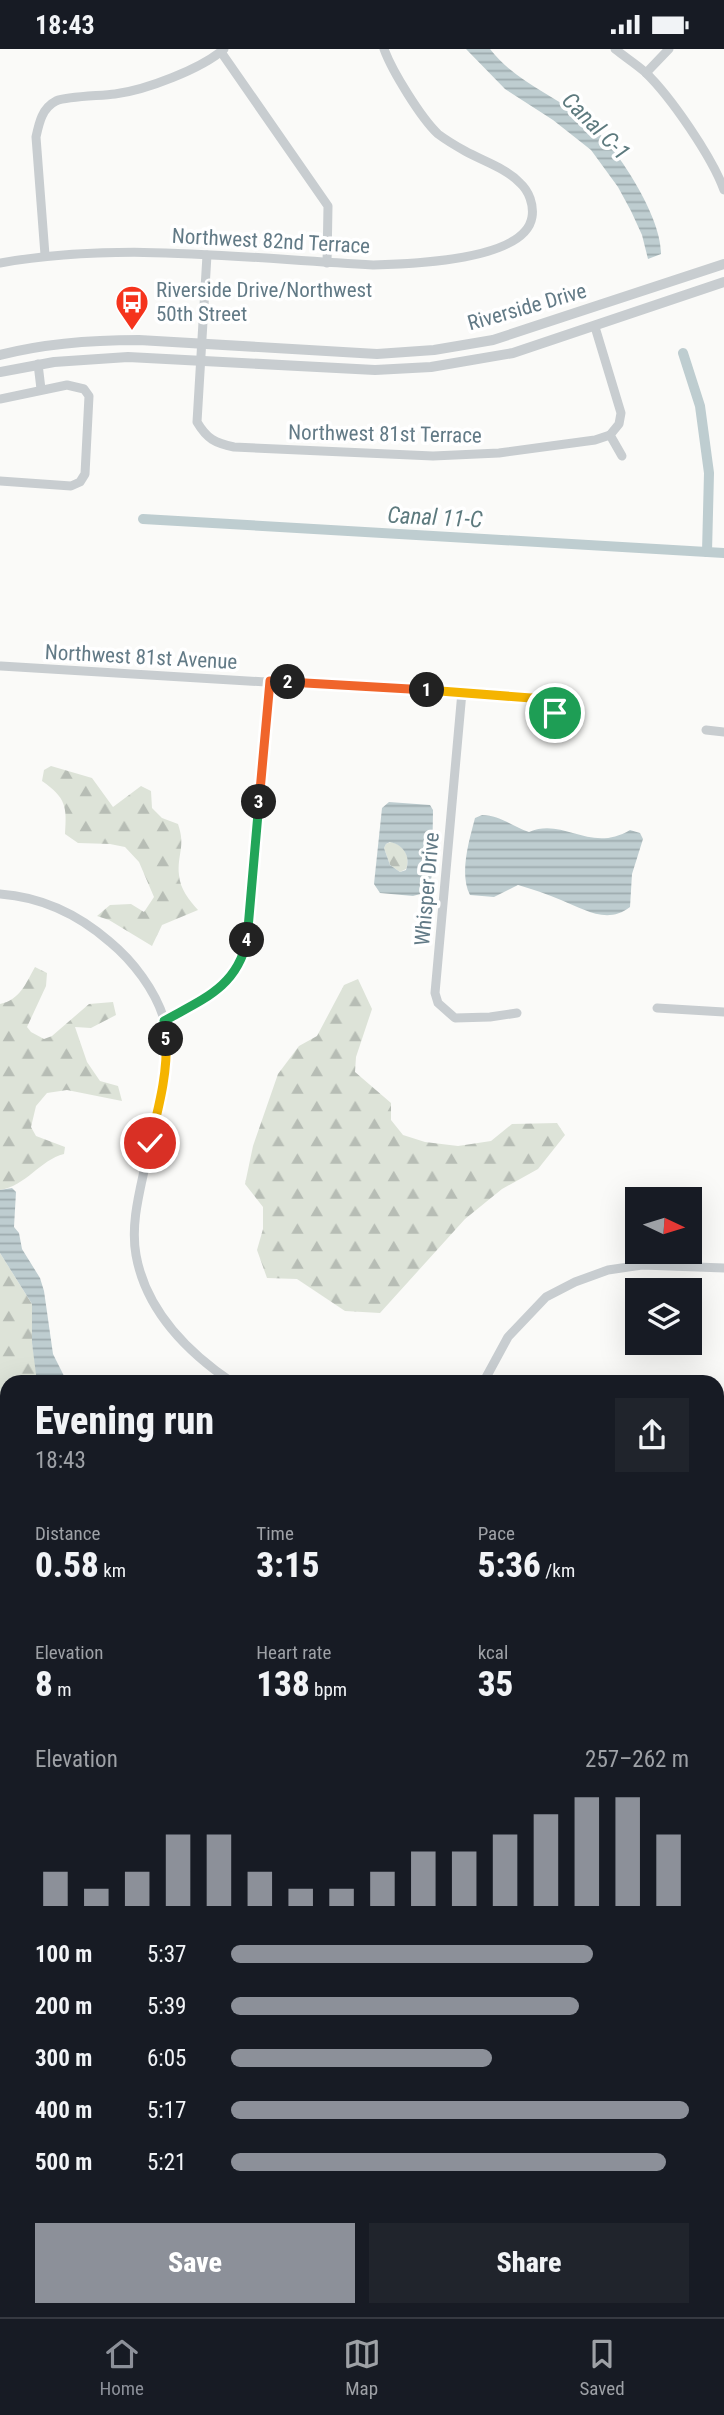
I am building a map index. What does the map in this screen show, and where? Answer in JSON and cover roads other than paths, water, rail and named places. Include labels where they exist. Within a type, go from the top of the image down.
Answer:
[{"type":"street","name":"Northwest 82nd Terrace","points":[[0,263],[45,255],[109,251],[327,263],[412,264],[451,259],[522,237],[531,224],[533,210],[529,195],[521,183],[438,133],[389,62],[384,49]]},
{"type":"street","points":[[615,49],[646,73],[684,120],[722,177],[724,190]]},
{"type":"street","points":[[646,73],[669,49]]},
{"type":"street","points":[[45,255],[36,137],[39,119],[47,108],[57,100],[120,94],[167,80],[223,50],[328,206],[327,263]]},
{"type":"street","points":[[200,361],[207,255]]},
{"type":"street","name":"Riverside Drive","points":[[0,355],[39,346],[102,340],[377,354],[434,350],[493,340],[724,264]]},
{"type":"street","name":"Riverside Drive","points":[[0,372],[96,357],[375,370],[431,367],[513,353],[724,282]]},
{"type":"street","points":[[595,327],[621,413],[619,424],[610,435],[622,456]]},
{"type":"street","name":"Northwest 81st Terrace","points":[[200,361],[197,422],[204,434],[219,444],[234,447],[433,456],[499,453],[596,440],[610,435]]},
{"type":"street","points":[[38,364],[41,389]]},
{"type":"street","points":[[0,399],[67,385],[84,389],[89,396],[85,474],[80,482],[71,486],[0,481]]},
{"type":"street","name":"Northwest 81st Avenue","points":[[1,666],[531,698]]},
{"type":"street","points":[[164,1021],[229,980],[242,960],[248,934],[270,681]]},
{"type":"street","name":"Whisper Drive","points":[[462,692],[435,993],[438,1003],[455,1018],[517,1013]]},
{"type":"street","points":[[706,730],[724,731]]},
{"type":"street","points":[[0,894],[14,895],[55,907],[88,923],[117,948],[139,973],[164,1021],[167,1054],[162,1090],[138,1195],[136,1255],[146,1287],[159,1314],[180,1341],[222,1375]]},
{"type":"street","points":[[657,1008],[724,1012]]},
{"type":"street","points":[[488,1375],[508,1337],[546,1297],[575,1282],[608,1270],[642,1265],[724,1268]]},
{"type":"waterway","name":"Canal C-1","points":[[683,353],[700,406],[709,473],[707,552]]},
{"type":"waterway","name":"Canal 11-C","points":[[143,519],[724,553]]},
{"type":"place","name":"Riverside Drive/Northwest 50th Street","points":[[132,332]]}]
